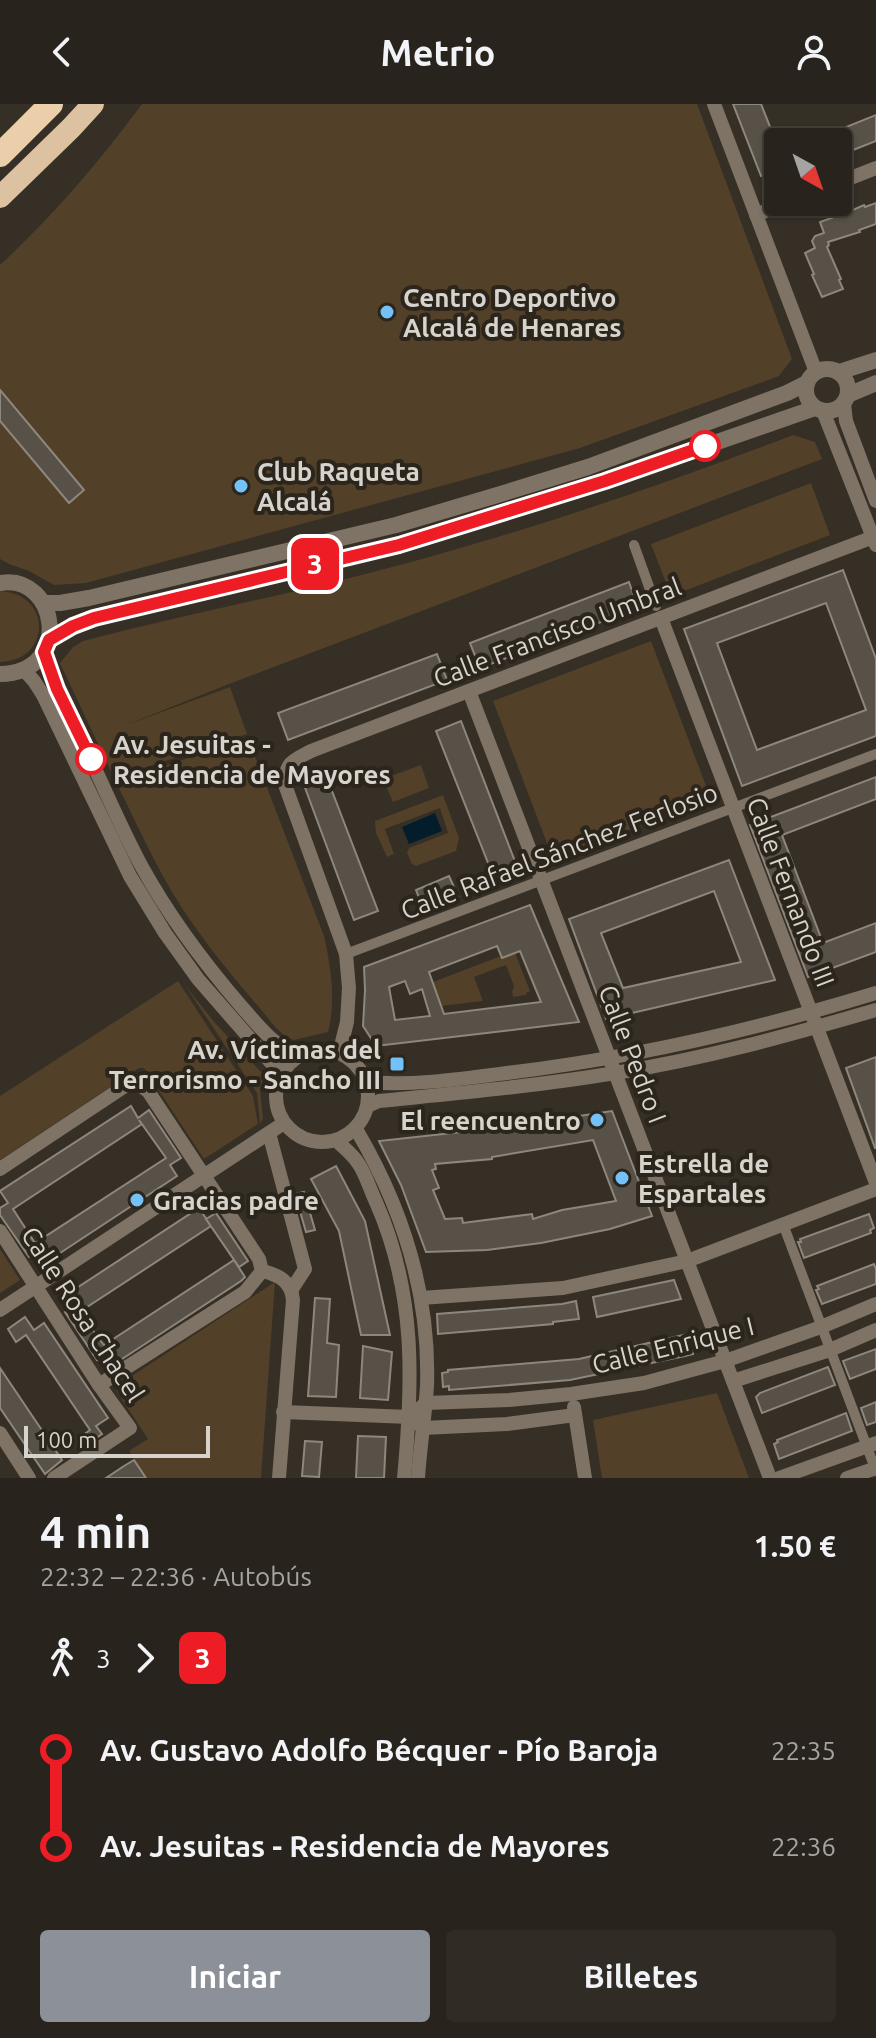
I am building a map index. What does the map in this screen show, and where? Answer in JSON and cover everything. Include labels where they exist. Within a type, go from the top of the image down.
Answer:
[{"type":"highway","points":[[0,155],[51,104]]},
{"type":"highway","points":[[0,197],[93,104]]},
{"type":"street","points":[[714,104],[812,378],[807,397],[819,410],[875,540]]},
{"type":"street","points":[[852,177],[876,168]]},
{"type":"street","points":[[756,215],[764,212]]},
{"type":"street","points":[[43,603],[89,598],[410,521],[588,467],[787,393],[824,369],[839,372],[876,360]]},
{"type":"street","points":[[839,372],[847,382],[846,421],[876,501]]},
{"type":"street","points":[[0,674],[24,670],[36,662],[47,646],[73,626],[94,618],[399,545],[499,515],[819,410],[837,409],[846,400],[876,383]]},
{"type":"street","name":"Calle Francisco Umbral","points":[[346,954],[284,782],[286,769],[295,759],[659,612],[875,540]]},
{"type":"street","points":[[634,545],[659,612]]},
{"type":"street","points":[[2,581],[20,585],[33,592],[43,603],[49,616],[47,646],[57,689],[143,868],[177,924],[208,968],[271,1039],[288,1052],[301,1055]]},
{"type":"street","name":"Calle Fernando III","points":[[659,612],[872,1162],[876,1183]]},
{"type":"street","points":[[24,670],[43,695],[130,876],[165,933],[198,979],[281,1074]]},
{"type":"street","name":"Calle Pedro I","points":[[469,691],[770,1478]]},
{"type":"street","name":"Calle Rafael Sánchez Ferlosio","points":[[346,954],[876,754]]},
{"type":"street","points":[[338,1052],[347,1022],[349,988],[346,954]]},
{"type":"street","points":[[367,1082],[394,1084],[458,1079],[610,1058],[721,1035],[876,993]]},
{"type":"street","points":[[368,1106],[379,1101],[460,1094],[616,1073],[725,1051],[876,1010]]},
{"type":"street","points":[[318,1050],[338,1052],[352,1060],[367,1082],[368,1106],[364,1118],[356,1129],[337,1141],[322,1143],[306,1140],[293,1133],[279,1115],[275,1096],[281,1074],[301,1055],[318,1050]]},
{"type":"street","points":[[0,1169],[125,1086],[137,1083],[148,1091],[259,1259],[262,1271]]},
{"type":"street","points":[[0,1310],[284,1123]]},
{"type":"street","points":[[356,1129],[399,1214],[421,1298],[426,1403],[418,1478]]},
{"type":"street","points":[[269,1133],[305,1269],[292,1289]]},
{"type":"street","points":[[337,1141],[359,1163],[384,1221],[400,1270],[409,1339],[410,1417],[404,1478]]},
{"type":"street","points":[[421,1298],[563,1288],[687,1261],[876,1189]]},
{"type":"street","points":[[783,1224],[830,1350],[871,1445],[876,1469],[847,1478]]},
{"type":"street","name":"Calle Rosa Chacel","points":[[0,1231],[130,1428],[54,1478]]},
{"type":"street","points":[[262,1271],[279,1275],[292,1289],[293,1300],[279,1478]]},
{"type":"street","points":[[99,1385],[245,1292],[262,1271]]},
{"type":"street","name":"Calle Enrique I","points":[[426,1403],[509,1400],[644,1383],[725,1361],[876,1304]]},
{"type":"street","name":"Calle Enrique I","points":[[733,1381],[830,1350],[876,1330]]},
{"type":"street","points":[[571,1394],[585,1478]]},
{"type":"street","points":[[410,1417],[426,1403]]},
{"type":"street","points":[[283,1412],[410,1417],[423,1428],[507,1424],[575,1415]]},
{"type":"street","points":[[0,1433],[29,1478]]},
{"type":"street","points":[[779,1478],[871,1445]]},
{"type":"shaded area","name":"Centro Deportivo Alcalá de Henares","points":[[142,104],[697,104],[792,359],[779,376],[580,448],[86,583],[54,585],[0,559],[0,265],[75,188]]},
{"type":"shaded area","points":[[793,435],[815,442],[822,459],[126,725],[230,687],[247,734],[114,778],[60,663],[73,647],[83,641],[318,586],[446,552],[596,506]]},
{"type":"shaded area","points":[[811,483],[830,535],[671,596],[651,544]]},
{"type":"shaded area","points":[[0,591],[17,595],[30,603],[39,627],[29,651],[17,659],[0,662]]},
{"type":"shaded area","points":[[651,641],[711,799],[553,859],[493,701]]},
{"type":"shaded area","points":[[248,738],[324,936],[329,960],[332,996],[328,1032],[294,1040],[274,1026],[191,921],[147,846],[116,782]]},
{"type":"shaded area","points":[[421,765],[429,788],[393,802],[383,779]]},
{"type":"shaded area","points":[[443,795],[459,838],[456,851],[416,866],[407,853],[409,848],[448,833],[440,808],[385,829],[394,854],[387,857],[376,833],[375,821]]},
{"type":"shaded area","points":[[515,953],[530,991],[526,995],[513,997],[514,986],[506,965],[474,977],[483,1001],[441,1006],[433,982]]},
{"type":"shaded area","points":[[178,981],[253,1096],[258,1124],[204,1159],[144,1068],[139,1068],[0,1160],[0,1096]]},
{"type":"shaded area","points":[[184,984],[215,1023],[264,1075],[260,1090],[263,1118],[260,1124],[257,1093]]},
{"type":"shaded area","points":[[0,1249],[20,1280],[0,1293]]},
{"type":"shaded area","points":[[275,1282],[261,1478],[146,1478],[129,1451],[148,1439],[117,1392],[118,1385]]},
{"type":"shaded area","points":[[717,1393],[749,1478],[602,1478],[593,1420]]},
{"type":"water","points":[[435,813],[442,831],[409,844],[402,827]]},
{"type":"building","points":[[733,104],[761,104],[770,128],[764,128],[764,175],[761,176]]},
{"type":"building","points":[[876,115],[876,141],[852,150],[852,128],[844,128]]},
{"type":"building","points":[[876,203],[876,224],[828,242],[827,247],[843,289],[822,297],[805,253],[815,248],[812,241],[815,236],[824,233],[820,222],[837,216],[852,216],[852,210]]},
{"type":"building","points":[[0,390],[84,490],[69,503],[0,421]]},
{"type":"building","points":[[843,570],[876,659],[876,736],[742,786],[684,629]],"holes":[[[826,603],[866,710],[757,750],[717,643]]]},
{"type":"building","points":[[629,582],[638,608],[480,668],[470,643]]},
{"type":"building","points":[[437,654],[447,680],[288,740],[278,713]]},
{"type":"building","points":[[461,721],[516,864],[492,873],[436,731]]},
{"type":"building","points":[[876,777],[876,799],[782,835],[823,943],[876,923],[876,952],[808,977],[750,825]]},
{"type":"building","points":[[327,778],[378,911],[354,920],[304,785]]},
{"type":"building","points":[[729,860],[775,980],[606,1019],[569,919]],"holes":[[[714,891],[741,962],[623,988],[601,933]]]},
{"type":"building","points":[[449,876],[458,896],[423,908],[416,890]]},
{"type":"building","points":[[530,905],[579,1022],[376,1046],[363,1026],[364,967]],"holes":[[[497,946],[502,958],[520,951],[541,1002],[444,1014],[429,972]],[[405,981],[410,994],[422,989],[430,1016],[395,1020],[389,987]]]},
{"type":"building","points":[[876,1057],[876,1148],[875,1148],[846,1068]]},
{"type":"building","points":[[131,1106],[138,1118],[149,1110],[181,1158],[170,1165],[177,1176],[48,1261],[36,1244],[40,1250],[29,1257],[0,1215],[0,1208],[8,1203],[0,1191]],"holes":[[[142,1124],[166,1158],[35,1243],[13,1209]]]},
{"type":"building","points":[[612,1111],[652,1216],[610,1229],[541,1243],[487,1250],[426,1252],[401,1185],[379,1141]],"holes":[[[593,1140],[616,1201],[562,1210],[533,1219],[532,1214],[463,1223],[462,1218],[445,1219],[433,1190],[439,1188],[432,1170],[436,1169],[435,1164],[492,1159]]]},
{"type":"building","points":[[336,1166],[365,1221],[390,1335],[361,1335],[339,1231],[311,1179]]},
{"type":"building","points":[[304,1192],[315,1230],[306,1232],[295,1194]]},
{"type":"building","points":[[199,1208],[211,1226],[81,1311],[96,1335],[104,1345],[234,1260],[245,1277],[116,1363],[108,1352],[97,1360],[65,1312],[77,1305],[69,1293]]},
{"type":"building","points":[[216,1213],[248,1261],[239,1267],[206,1219]]},
{"type":"building","points":[[869,1214],[874,1228],[870,1230],[871,1233],[804,1258],[798,1242],[801,1242],[800,1239]]},
{"type":"building","points":[[874,1264],[876,1284],[822,1304],[817,1286]]},
{"type":"building","points":[[674,1280],[681,1299],[597,1317],[593,1297]]},
{"type":"building","points":[[315,1298],[330,1299],[327,1343],[339,1345],[336,1397],[308,1396]]},
{"type":"building","points":[[576,1301],[579,1319],[438,1334],[437,1314]]},
{"type":"building","points":[[25,1317],[34,1330],[44,1323],[108,1418],[96,1426],[102,1434],[84,1446],[79,1438],[90,1430],[26,1335],[16,1342],[8,1329]]},
{"type":"building","points":[[688,1334],[689,1337],[695,1336],[701,1349],[692,1350],[693,1354],[685,1356],[570,1380],[449,1390],[449,1386],[443,1387],[442,1373],[448,1370],[579,1359]]},
{"type":"building","points":[[363,1346],[392,1352],[388,1400],[360,1398]]},
{"type":"building","points":[[876,1349],[876,1369],[850,1379],[843,1361]]},
{"type":"building","points":[[828,1367],[835,1385],[762,1413],[756,1397],[760,1393]]},
{"type":"building","points":[[0,1368],[62,1460],[45,1474],[0,1408]]},
{"type":"building","points":[[876,1402],[876,1422],[867,1425],[861,1408]]},
{"type":"building","points":[[846,1413],[852,1431],[779,1459],[774,1444],[777,1440]]},
{"type":"building","points":[[358,1436],[386,1437],[384,1478],[356,1478]]},
{"type":"building","points":[[305,1441],[322,1442],[319,1477],[302,1476]]},
{"type":"building","points":[[134,1460],[146,1478],[106,1478],[124,1466]]},
{"type":"bus line","name":"3","points":[[91,759],[57,689],[44,652],[49,640],[73,626],[210,589],[399,545],[605,481],[705,446]]},
{"type":"place","name":"Centro Deportivo Alcalá de Henares","points":[[387,312]]},
{"type":"place","name":"Club Raqueta Alcalá","points":[[241,486]]},
{"type":"place","name":"Av. Jesuitas - Residencia de Mayores","points":[[91,759]]},
{"type":"place","name":"Av. Víctimas del Terrorismo - Sancho III","points":[[397,1064]]},
{"type":"place","name":"El reencuentro","points":[[597,1120]]},
{"type":"place","name":"Estrella de Espartales","points":[[622,1178]]},
{"type":"place","name":"Gracias padre","points":[[137,1200]]}]
